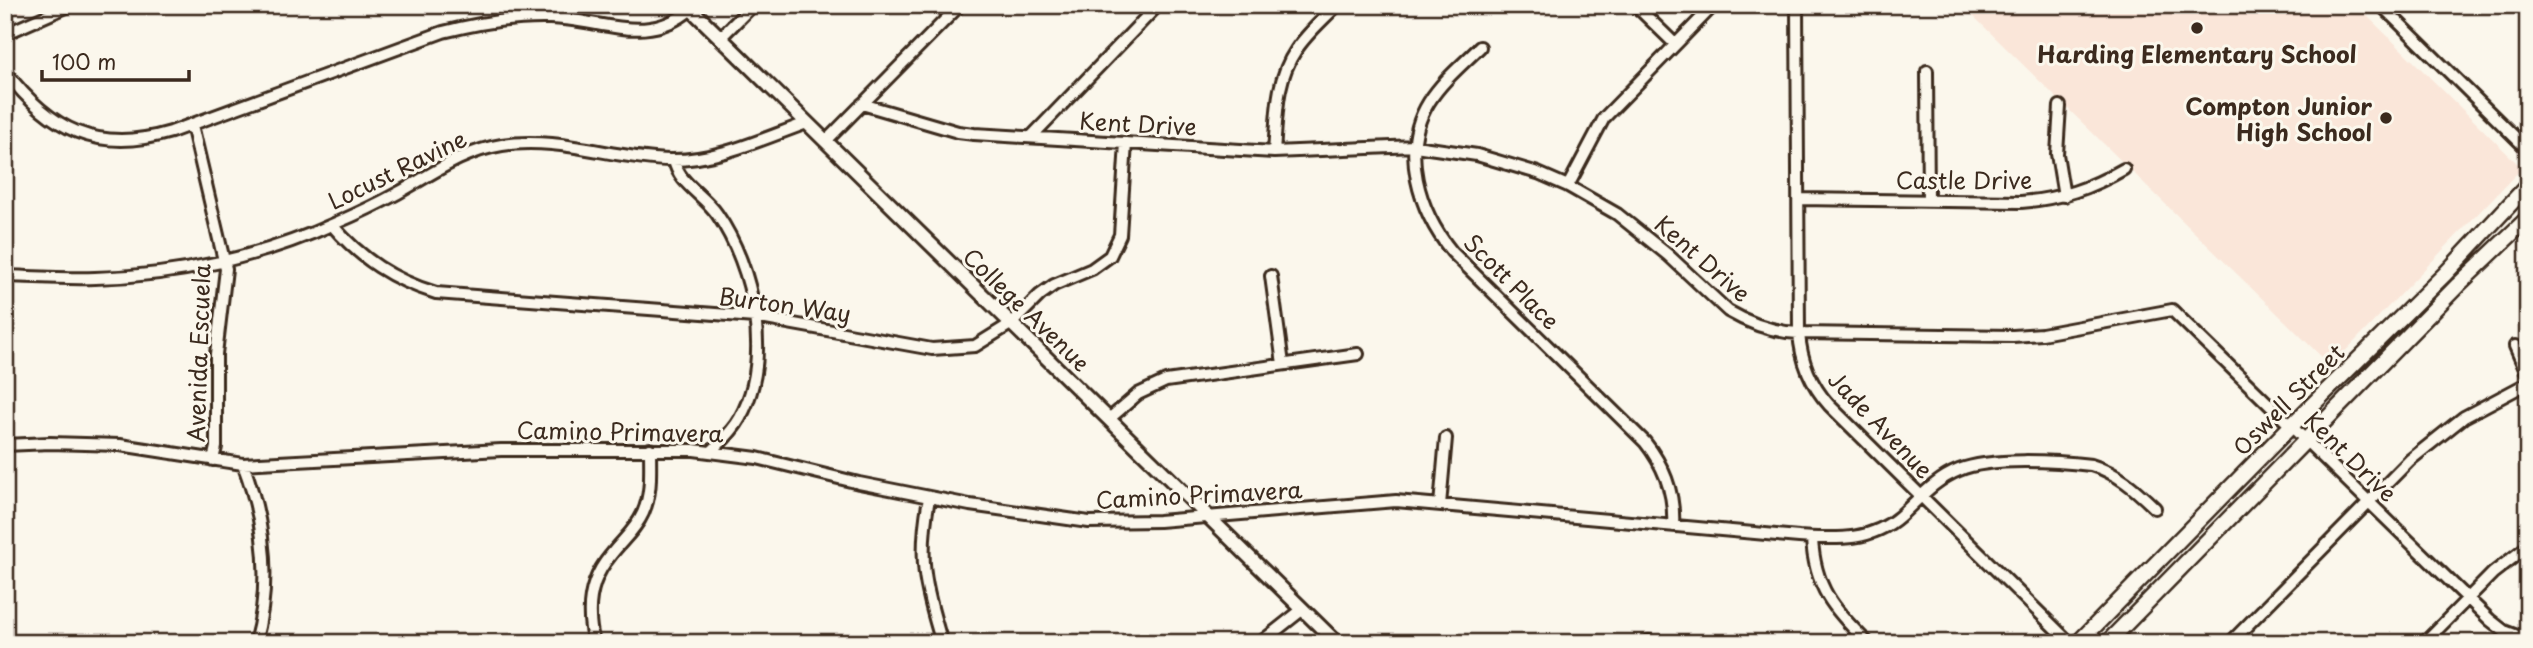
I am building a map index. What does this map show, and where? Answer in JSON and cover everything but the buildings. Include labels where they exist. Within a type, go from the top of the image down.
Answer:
[{"type":"main road","name":"Oswell Street","points":[[2078,643],[2445,274],[2528,185]]},
{"type":"main road","name":"Oswell Street","points":[[2107,643],[2528,218]]},
{"type":"street","points":[[5,34],[71,5]]},
{"type":"street","points":[[720,38],[753,5]]},
{"type":"street","points":[[826,141],[960,5]]},
{"type":"street","points":[[1031,137],[1158,5]]},
{"type":"street","points":[[1274,152],[1278,96],[1289,62],[1306,37],[1337,5]]},
{"type":"street","points":[[1636,5],[1675,44]]},
{"type":"street","points":[[1569,186],[1604,118],[1714,5]]},
{"type":"street","name":"Jade Avenue","points":[[1797,5],[1799,333],[1804,365],[1820,396],[2070,643]]},
{"type":"street","points":[[2381,5],[2528,149]]},
{"type":"street","points":[[5,71],[34,106],[63,126],[106,139],[133,141],[192,125],[470,25],[498,20],[552,18],[645,30],[672,23],[689,7]]},
{"type":"street","name":"College Avenue","points":[[689,7],[1337,643]]},
{"type":"street","name":"Scott Place","points":[[1480,47],[1429,102],[1417,131],[1415,146],[1418,187],[1427,214],[1458,259],[1645,442],[1659,462],[1669,486],[1673,501],[1673,526]]},
{"type":"street","points":[[1927,71],[1928,201]]},
{"type":"street","name":"Kent Drive","points":[[863,104],[958,132],[1274,152],[1415,146],[1477,155],[1511,164],[1569,186],[1617,214],[1640,231],[1728,311],[1757,326],[1774,330],[1799,333],[2023,336],[2065,331],[2172,310],[2467,599],[2504,631],[2528,640]]},
{"type":"street","points":[[2060,106],[2057,154],[2064,196]]},
{"type":"street","name":"Locust Ravine","points":[[5,276],[98,278],[170,271],[225,260],[293,240],[332,225],[397,194],[449,162],[503,145],[545,143],[656,160],[674,160],[706,157],[807,123]]},
{"type":"street","name":"Avenida Escuela","points":[[192,125],[226,269],[216,354],[216,447],[213,460]]},
{"type":"street","name":"Burton Way","points":[[332,225],[362,256],[379,269],[436,293],[755,317],[932,349],[975,346],[1012,323],[1054,285],[1093,269],[1110,256],[1121,228],[1126,143]]},
{"type":"street","points":[[674,160],[680,177],[714,210],[736,247],[751,289],[755,317],[755,359],[746,404],[735,426],[712,451]]},
{"type":"street","name":"Castle Drive","points":[[1798,199],[2021,202],[2064,196],[2103,181],[2124,169]]},
{"type":"street","points":[[1271,276],[1283,364]]},
{"type":"street","points":[[2515,346],[2528,376]]},
{"type":"street","points":[[1109,419],[1138,394],[1166,381],[1358,354]]},
{"type":"street","points":[[2230,643],[2368,502],[2436,438],[2487,403],[2528,383]]},
{"type":"street","points":[[1440,505],[1446,438]]},
{"type":"street","name":"Camino Primavera","points":[[5,445],[121,445],[243,464],[501,450],[712,451],[757,458],[929,498],[1054,519],[1089,522],[1124,523],[1396,502],[1846,539],[1875,532],[1900,516],[1945,476],[1977,464],[1992,462],[2091,465],[2127,482],[2155,508]]},
{"type":"street","points":[[594,643],[589,611],[594,582],[610,555],[631,533],[643,513],[650,486],[650,449]]},
{"type":"street","points":[[243,464],[258,508],[265,555],[263,608],[255,643]]},
{"type":"street","points":[[929,498],[923,530],[923,567],[926,589],[942,643]]},
{"type":"street","points":[[1812,538],[1816,571],[1826,594],[1838,614],[1868,643]]},
{"type":"street","points":[[2424,643],[2493,573],[2528,546]]},
{"type":"street","points":[[1260,643],[1303,609]]},
{"type":"shaded area","points":[[5,5],[37,5],[5,20]]},
{"type":"shaded area","points":[[1962,5],[2356,5],[2522,168],[2331,366]]},
{"type":"place","name":"Harding Elementary School","points":[[2197,28]]},
{"type":"place","name":"Compton Junior High School","points":[[2386,118]]}]
